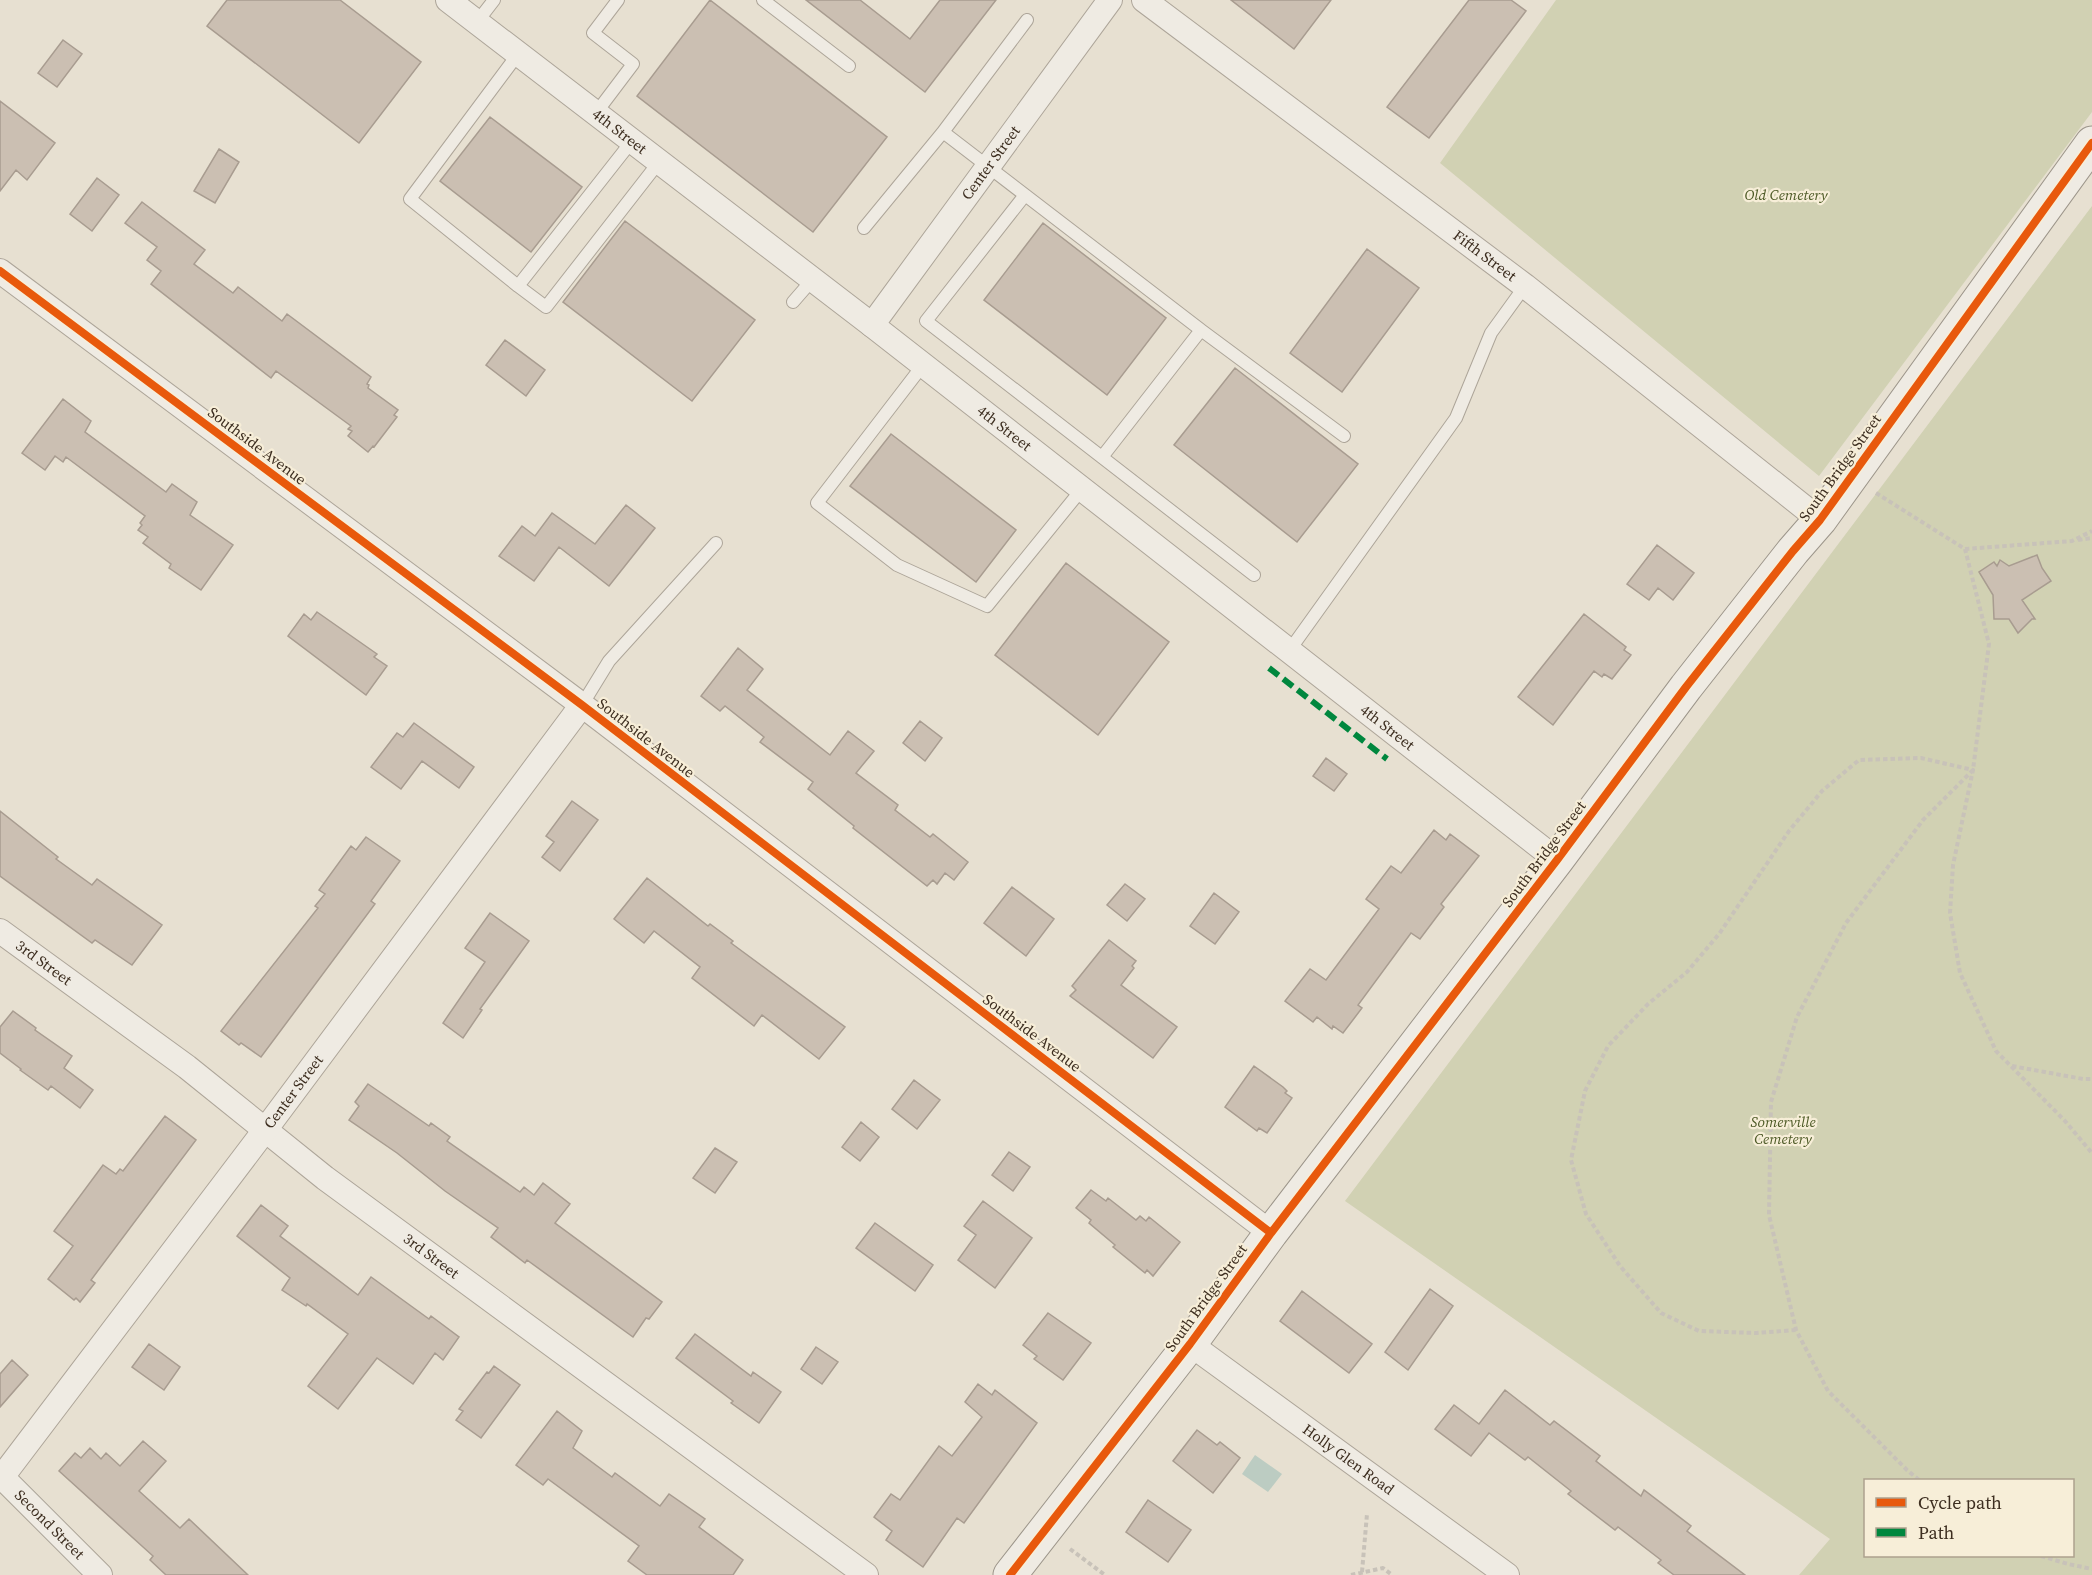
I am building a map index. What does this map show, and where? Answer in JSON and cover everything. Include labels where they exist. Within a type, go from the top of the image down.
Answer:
[{"type":"street","name":"4th Street","points":[[448,0],[923,364],[1557,860]]},
{"type":"street","name":"Center Street","points":[[872,325],[1110,0]]},
{"type":"street","name":"Fifth Street","points":[[1144,0],[1525,286],[1820,520]]},
{"type":"street","name":"South Bridge Street","points":[[1010,1575],[1190,1344],[1271,1233],[1557,860],[1686,687],[1820,520],[2092,143]]},
{"type":"street","name":"Southside Avenue","points":[[0,271],[582,705],[1271,1233]]},
{"type":"street","name":"Center Street","points":[[1,1477],[265,1130],[582,705]]},
{"type":"street","name":"3rd Street","points":[[0,931],[187,1067],[325,1178],[866,1575]]},
{"type":"street","name":"Holly Glen Road","points":[[1190,1344],[1507,1575]]},
{"type":"street","name":"Second Street","points":[[1,1477],[100,1575]]},
{"type":"lane","points":[[477,22],[494,0]]},
{"type":"lane","points":[[596,113],[633,64],[593,33],[618,0]]},
{"type":"lane","points":[[763,0],[849,66]]},
{"type":"lane","points":[[864,228],[942,132],[1027,20]]},
{"type":"lane","points":[[518,54],[410,199],[518,286],[546,307],[659,162]]},
{"type":"lane","points":[[942,132],[1344,436]]},
{"type":"lane","points":[[518,286],[632,141]]},
{"type":"lane","points":[[1025,195],[926,321],[1254,574]]},
{"type":"lane","points":[[793,302],[813,279]]},
{"type":"lane","points":[[1289,651],[1456,418],[1491,333],[1525,286]]},
{"type":"lane","points":[[1102,457],[1201,330]]},
{"type":"lane","points":[[923,364],[818,503],[835,517],[897,565],[987,606],[1082,489]]},
{"type":"lane","points":[[582,705],[609,661],[716,543]]},
{"type":"path","points":[[1870,490],[1965,549],[2092,538]]},
{"type":"path","points":[[2072,541],[2092,531]]},
{"type":"path","points":[[1965,549],[1989,644],[1972,770],[1953,866],[1950,913],[1960,973],[1996,1051],[2065,1121],[2092,1154]]},
{"type":"path","points":[[1796,1330],[1756,1333],[1700,1331],[1661,1313],[1620,1266],[1586,1214],[1571,1160],[1585,1091],[1608,1046],[1648,1004],[1687,972],[1719,934],[1790,831],[1822,790],[1859,760],[1921,758],[1972,770]]},
{"type":"path","points":[[1919,1479],[1828,1390],[1796,1330],[1769,1215],[1771,1102],[1797,1017],[1846,923],[1923,820],[1972,770]]},
{"type":"path","points":[[2011,1066],[2092,1079]]},
{"type":"path","points":[[1362,1572],[1367,1514]]},
{"type":"path","points":[[1062,1543],[1105,1575]]},
{"type":"path","points":[[2045,1557],[2092,1569]]},
{"type":"path","points":[[1351,1575],[1383,1568],[1392,1575]]},
{"type":"green space","name":"Old Cemetery","points":[[1556,0],[2092,0],[2092,112],[1819,476],[1440,163]]},
{"type":"green space","name":"Somerville Cemetery","points":[[2092,206],[2092,1575],[1799,1575],[1830,1539],[1345,1201]]},
{"type":"shaded area","points":[[1255,1455],[1282,1474],[1268,1492],[1242,1474]]},
{"type":"building","points":[[227,0],[340,0],[421,62],[359,143],[207,26]]},
{"type":"building","points":[[710,0],[887,137],[813,232],[637,96]]},
{"type":"building","points":[[806,0],[860,0],[910,39],[940,0],[996,0],[925,92]]},
{"type":"building","points":[[1231,0],[1331,0],[1294,49]]},
{"type":"building","points":[[1469,0],[1511,0],[1526,11],[1429,138],[1387,107]]},
{"type":"building","points":[[63,40],[82,54],[57,87],[38,73]]},
{"type":"building","points":[[0,101],[55,143],[27,180],[16,170],[0,191]]},
{"type":"building","points":[[490,117],[582,187],[531,252],[440,181]]},
{"type":"building","points":[[219,149],[239,162],[215,203],[194,191]]},
{"type":"building","points":[[97,178],[119,195],[92,231],[70,214]]},
{"type":"building","points":[[142,202],[205,250],[194,264],[233,293],[238,287],[282,321],[287,314],[371,377],[367,384],[368,388],[398,410],[394,415],[397,417],[374,447],[368,452],[348,436],[352,431],[348,429],[351,426],[276,371],[271,378],[151,284],[161,271],[147,260],[157,247],[125,223]]},
{"type":"building","points":[[625,221],[755,320],[692,401],[563,302]]},
{"type":"building","points":[[1043,223],[1166,318],[1107,395],[984,300]]},
{"type":"building","points":[[1367,249],[1419,288],[1342,392],[1290,353]]},
{"type":"building","points":[[505,340],[545,370],[526,396],[486,365]]},
{"type":"building","points":[[1235,368],[1358,464],[1297,542],[1174,445]]},
{"type":"building","points":[[63,399],[91,421],[85,432],[166,492],[172,484],[197,502],[190,515],[233,545],[201,590],[169,568],[171,564],[143,543],[148,537],[138,530],[145,516],[66,457],[63,462],[55,456],[45,470],[22,453]]},
{"type":"building","points":[[891,434],[1016,530],[976,582],[850,486]]},
{"type":"building","points":[[626,505],[655,528],[609,586],[559,547],[534,581],[499,556],[522,526],[535,536],[552,513],[595,544]]},
{"type":"building","points":[[1657,545],[1694,573],[1673,600],[1658,588],[1649,600],[1627,584]]},
{"type":"building","points":[[2037,555],[2051,581],[2022,600],[2035,619],[2032,619],[2018,633],[2009,619],[1994,619],[1993,595],[1979,572],[1994,562],[1997,566],[2000,560],[2009,566]]},
{"type":"building","points":[[1066,563],[1169,642],[1098,735],[995,655]]},
{"type":"building","points":[[317,612],[377,654],[374,657],[387,666],[366,695],[288,636],[304,614],[311,620]]},
{"type":"building","points":[[1584,614],[1626,647],[1624,650],[1631,655],[1612,679],[1604,674],[1602,677],[1594,671],[1553,725],[1518,697]]},
{"type":"building","points":[[738,648],[763,669],[747,690],[830,755],[848,731],[874,751],[856,773],[898,805],[895,810],[930,837],[933,834],[968,862],[954,880],[945,873],[937,884],[933,880],[927,886],[808,789],[813,782],[760,742],[764,737],[725,706],[720,711],[701,696]]},
{"type":"building","points":[[920,721],[942,738],[925,761],[903,743]]},
{"type":"building","points":[[414,723],[474,767],[459,788],[422,761],[401,789],[371,767],[397,733],[403,737]]},
{"type":"building","points":[[1326,758],[1347,774],[1334,791],[1313,776]]},
{"type":"building","points":[[572,801],[598,820],[560,871],[542,857],[554,842],[546,836]]},
{"type":"building","points":[[0,811],[58,857],[56,859],[92,885],[97,879],[162,925],[132,965],[95,940],[92,943],[0,876]]},
{"type":"building","points":[[1434,830],[1446,840],[1450,834],[1479,856],[1441,904],[1444,907],[1420,939],[1411,933],[1358,1005],[1362,1008],[1343,1033],[1333,1026],[1332,1029],[1317,1017],[1313,1022],[1285,1001],[1310,969],[1326,980],[1379,909],[1366,899],[1391,866],[1401,873]]},
{"type":"building","points":[[366,837],[400,861],[371,901],[375,904],[261,1057],[241,1043],[239,1045],[221,1031],[318,908],[315,906],[325,894],[319,890],[351,846],[356,850]]},
{"type":"building","points":[[647,878],[845,1027],[819,1059],[762,1015],[754,1026],[692,978],[700,967],[654,931],[644,943],[614,919]]},
{"type":"building","points":[[1125,884],[1145,899],[1127,921],[1107,905]]},
{"type":"building","points":[[1012,887],[1054,919],[1026,956],[984,923]]},
{"type":"building","points":[[1214,893],[1239,912],[1215,944],[1190,926]]},
{"type":"building","points":[[490,913],[529,941],[480,1009],[482,1010],[463,1038],[443,1023],[485,962],[465,948]]},
{"type":"building","points":[[1109,940],[1136,961],[1132,966],[1134,968],[1121,985],[1177,1027],[1153,1058],[1070,996],[1076,990],[1072,986]]},
{"type":"building","points":[[13,1011],[72,1056],[64,1068],[93,1090],[80,1108],[51,1086],[48,1090],[0,1053],[0,1027]]},
{"type":"building","points":[[1254,1066],[1283,1087],[1287,1091],[1285,1093],[1292,1098],[1267,1133],[1259,1128],[1257,1131],[1225,1107]]},
{"type":"building","points":[[914,1080],[940,1100],[917,1129],[892,1109]]},
{"type":"building","points":[[368,1084],[429,1126],[431,1123],[450,1137],[447,1141],[520,1192],[524,1187],[534,1195],[543,1183],[570,1204],[555,1223],[662,1302],[649,1319],[646,1318],[633,1337],[527,1260],[525,1263],[491,1237],[498,1228],[349,1120],[359,1106],[355,1102]]},
{"type":"building","points":[[165,1116],[196,1140],[91,1280],[95,1283],[80,1302],[76,1298],[74,1300],[48,1279],[73,1246],[54,1231],[103,1165],[116,1174],[120,1169],[123,1171]]},
{"type":"building","points":[[861,1122],[879,1137],[860,1161],[842,1147]]},
{"type":"building","points":[[715,1148],[737,1162],[715,1193],[693,1178]]},
{"type":"building","points":[[1009,1152],[1030,1167],[1013,1191],[992,1175]]},
{"type":"building","points":[[1091,1190],[1106,1201],[1108,1198],[1136,1220],[1140,1216],[1146,1221],[1149,1217],[1180,1242],[1153,1276],[1147,1270],[1145,1273],[1113,1247],[1115,1245],[1089,1223],[1091,1220],[1076,1208]]},
{"type":"building","points":[[983,1201],[1032,1238],[995,1288],[958,1260],[976,1235],[964,1226]]},
{"type":"building","points":[[261,1205],[288,1226],[280,1236],[358,1295],[371,1277],[429,1319],[431,1316],[459,1337],[443,1360],[435,1353],[413,1384],[377,1358],[338,1409],[308,1386],[348,1334],[307,1304],[306,1306],[282,1290],[290,1278],[237,1236]]},
{"type":"building","points":[[875,1223],[933,1265],[915,1291],[856,1248]]},
{"type":"building","points":[[1430,1289],[1453,1306],[1408,1370],[1385,1352]]},
{"type":"building","points":[[1302,1291],[1372,1344],[1349,1373],[1280,1321]]},
{"type":"building","points":[[1048,1313],[1091,1343],[1063,1380],[1034,1359],[1037,1356],[1023,1345]]},
{"type":"building","points":[[695,1334],[751,1376],[753,1372],[781,1392],[759,1423],[676,1358]]},
{"type":"building","points":[[149,1344],[180,1367],[164,1390],[132,1367]]},
{"type":"building","points":[[816,1347],[838,1362],[822,1384],[801,1369]]},
{"type":"building","points":[[12,1360],[28,1375],[0,1407],[0,1374]]},
{"type":"building","points":[[494,1366],[520,1385],[481,1438],[456,1420],[463,1411],[459,1409]]},
{"type":"building","points":[[978,1384],[992,1395],[995,1390],[1037,1423],[964,1523],[957,1518],[923,1567],[886,1540],[892,1531],[874,1517],[891,1494],[900,1500],[939,1446],[952,1456],[982,1417],[965,1402]]},
{"type":"building","points":[[1505,1390],[1550,1425],[1554,1421],[1600,1456],[1596,1461],[1641,1496],[1644,1490],[1691,1526],[1687,1531],[1745,1575],[1674,1575],[1658,1563],[1661,1560],[1618,1527],[1615,1530],[1568,1494],[1571,1491],[1528,1457],[1525,1460],[1489,1433],[1471,1456],[1435,1429],[1454,1405],[1479,1424]]},
{"type":"building","points":[[557,1411],[582,1431],[573,1448],[612,1477],[615,1473],[660,1506],[669,1494],[705,1519],[699,1527],[743,1560],[733,1575],[647,1575],[628,1561],[639,1546],[548,1479],[543,1485],[516,1465]]},
{"type":"building","points":[[1197,1430],[1217,1445],[1220,1442],[1240,1458],[1213,1493],[1173,1461]]},
{"type":"building","points":[[143,1441],[166,1461],[139,1491],[180,1528],[189,1519],[248,1575],[166,1575],[150,1560],[153,1556],[59,1471],[75,1453],[81,1458],[90,1448],[101,1459],[106,1453],[120,1466]]},
{"type":"building","points":[[1148,1500],[1191,1530],[1168,1562],[1126,1532]]},
{"type":"marked path","points":[[1269,668],[1387,759]]},
{"type":"cycle path","points":[[1010,1575],[1190,1344],[1271,1233],[1557,860],[1686,687],[1820,520],[2092,143]]},
{"type":"cycle path","points":[[0,271],[582,705],[1271,1233]]}]
